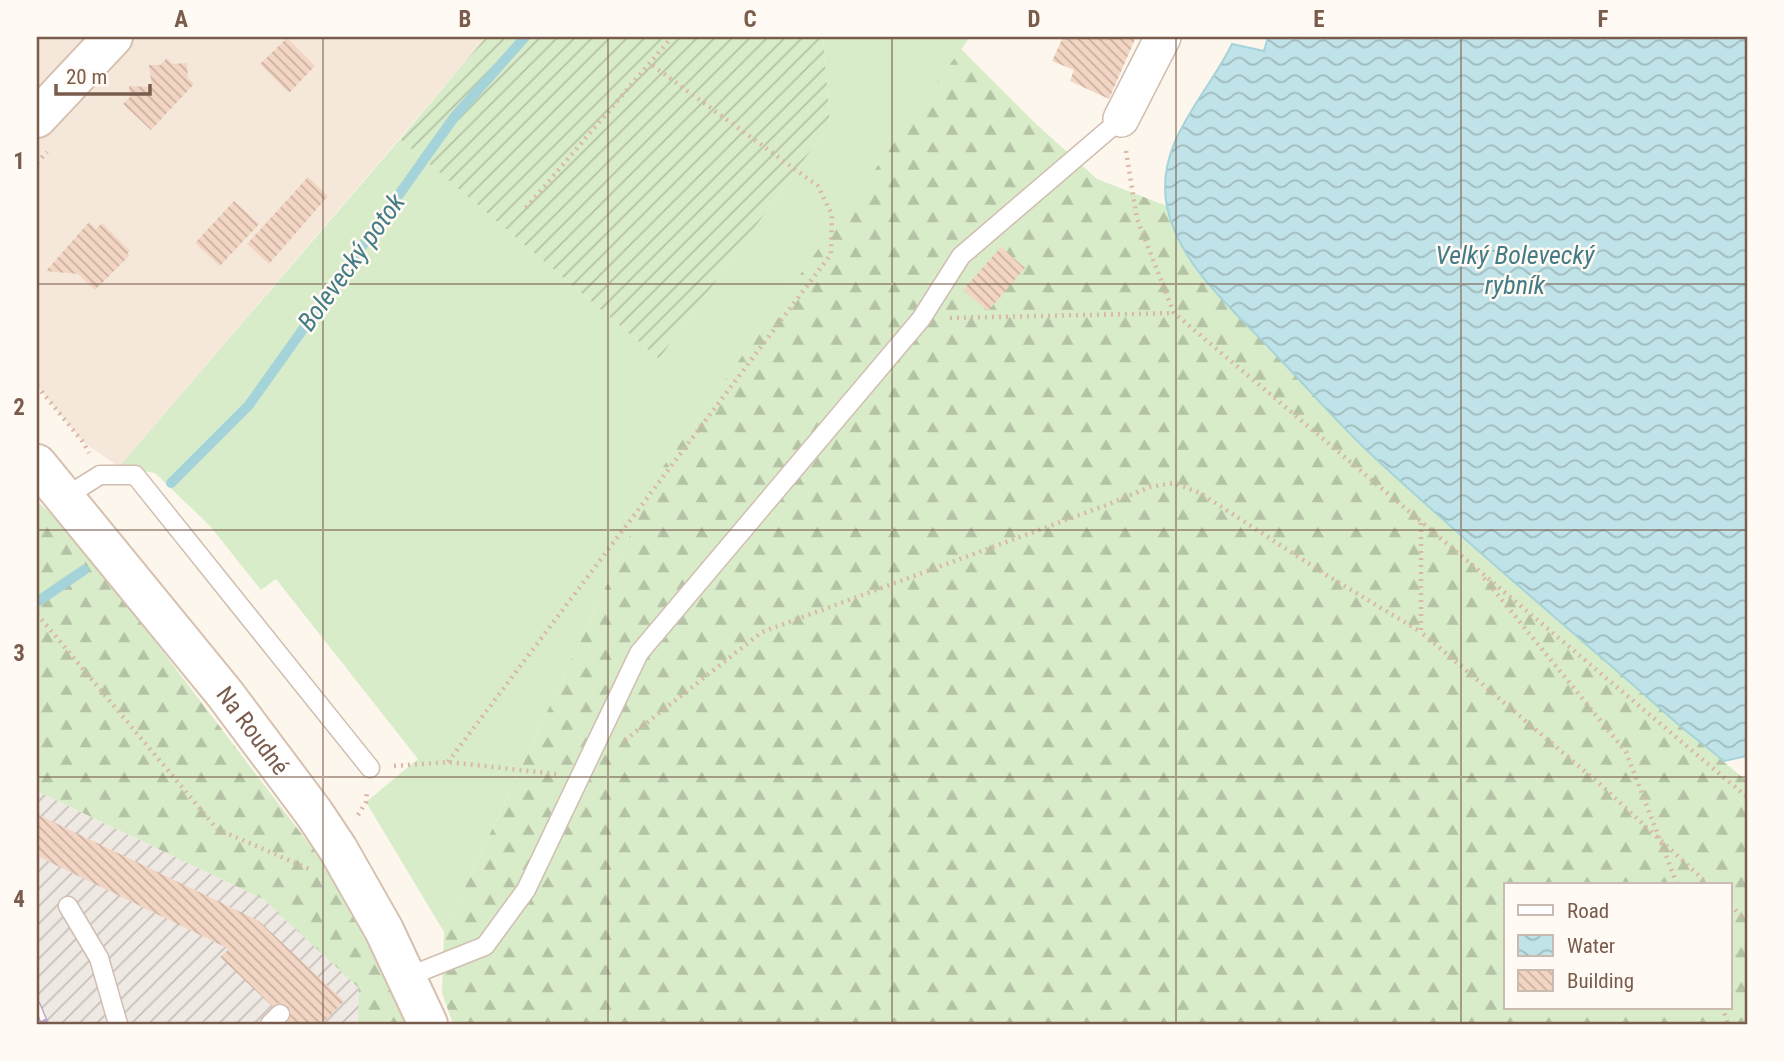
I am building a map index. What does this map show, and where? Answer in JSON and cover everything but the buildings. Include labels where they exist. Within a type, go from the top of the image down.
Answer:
[{"type":"main road","points":[[37,118],[113,37]]},
{"type":"main road","name":"Na Roudné","points":[[37,464],[225,695],[314,813],[365,894],[428,1024]]},
{"type":"street","points":[[1121,119],[1163,37]]},
{"type":"lane","points":[[407,977],[485,946],[526,890],[639,653],[921,319],[961,256],[1121,119]]},
{"type":"lane","points":[[65,497],[100,475],[135,475],[370,768]]},
{"type":"lane","points":[[68,906],[99,958],[118,1024]]},
{"type":"path","points":[[526,208],[671,37]]},
{"type":"path","points":[[448,762],[831,254],[832,215],[818,186],[649,63]]},
{"type":"path","points":[[1121,119],[1137,219],[1174,313],[1747,797]]},
{"type":"path","points":[[921,319],[1174,313]]},
{"type":"path","points":[[622,743],[762,632],[1150,487],[1174,483],[1200,493],[1420,632],[1602,786],[1707,883]]},
{"type":"path","points":[[1420,632],[1421,522]]},
{"type":"path","points":[[1475,568],[1626,752],[1677,883]]},
{"type":"path","points":[[37,615],[217,829],[316,872]]},
{"type":"path","points":[[355,820],[366,802],[370,768],[448,762],[579,777]]},
{"type":"path","points":[[1732,907],[1747,921]]},
{"type":"shaded area","points":[[37,37],[486,37],[119,467],[83,442],[37,386]]},
{"type":"shaded area","points":[[37,791],[263,899],[360,988],[358,1024],[37,1024]]},
{"type":"green space","points":[[486,37],[823,37],[830,124],[659,359],[400,139]]},
{"type":"green space","points":[[823,37],[970,37],[660,471],[444,932],[366,802],[418,759],[276,579],[261,590],[210,526],[155,473],[119,467],[400,139],[659,359],[830,124]]},
{"type":"green space","points":[[961,49],[1035,123],[1097,179],[1167,206],[1180,239],[1200,275],[1372,456],[1680,726],[1747,781],[1747,1024],[453,1024],[442,993],[444,932],[660,471]]},
{"type":"green space","points":[[37,501],[74,535],[322,861],[382,962],[408,1024],[358,1024],[359,988],[263,899],[37,791]]},
{"type":"water","name":"Velký Bolevecký rybník","points":[[1268,37],[1747,37],[1747,756],[1724,761],[1449,525],[1348,432],[1196,269],[1174,229],[1167,207],[1165,184],[1168,162],[1185,121],[1232,44],[1264,51]]},
{"type":"waterway","name":"Bolevecký potok","points":[[171,483],[249,405],[455,116],[525,37]]},
{"type":"waterway","name":"Bolevecký potok","points":[[37,602],[84,570]]},
{"type":"railway","points":[[37,1005],[45,1024]]}]
